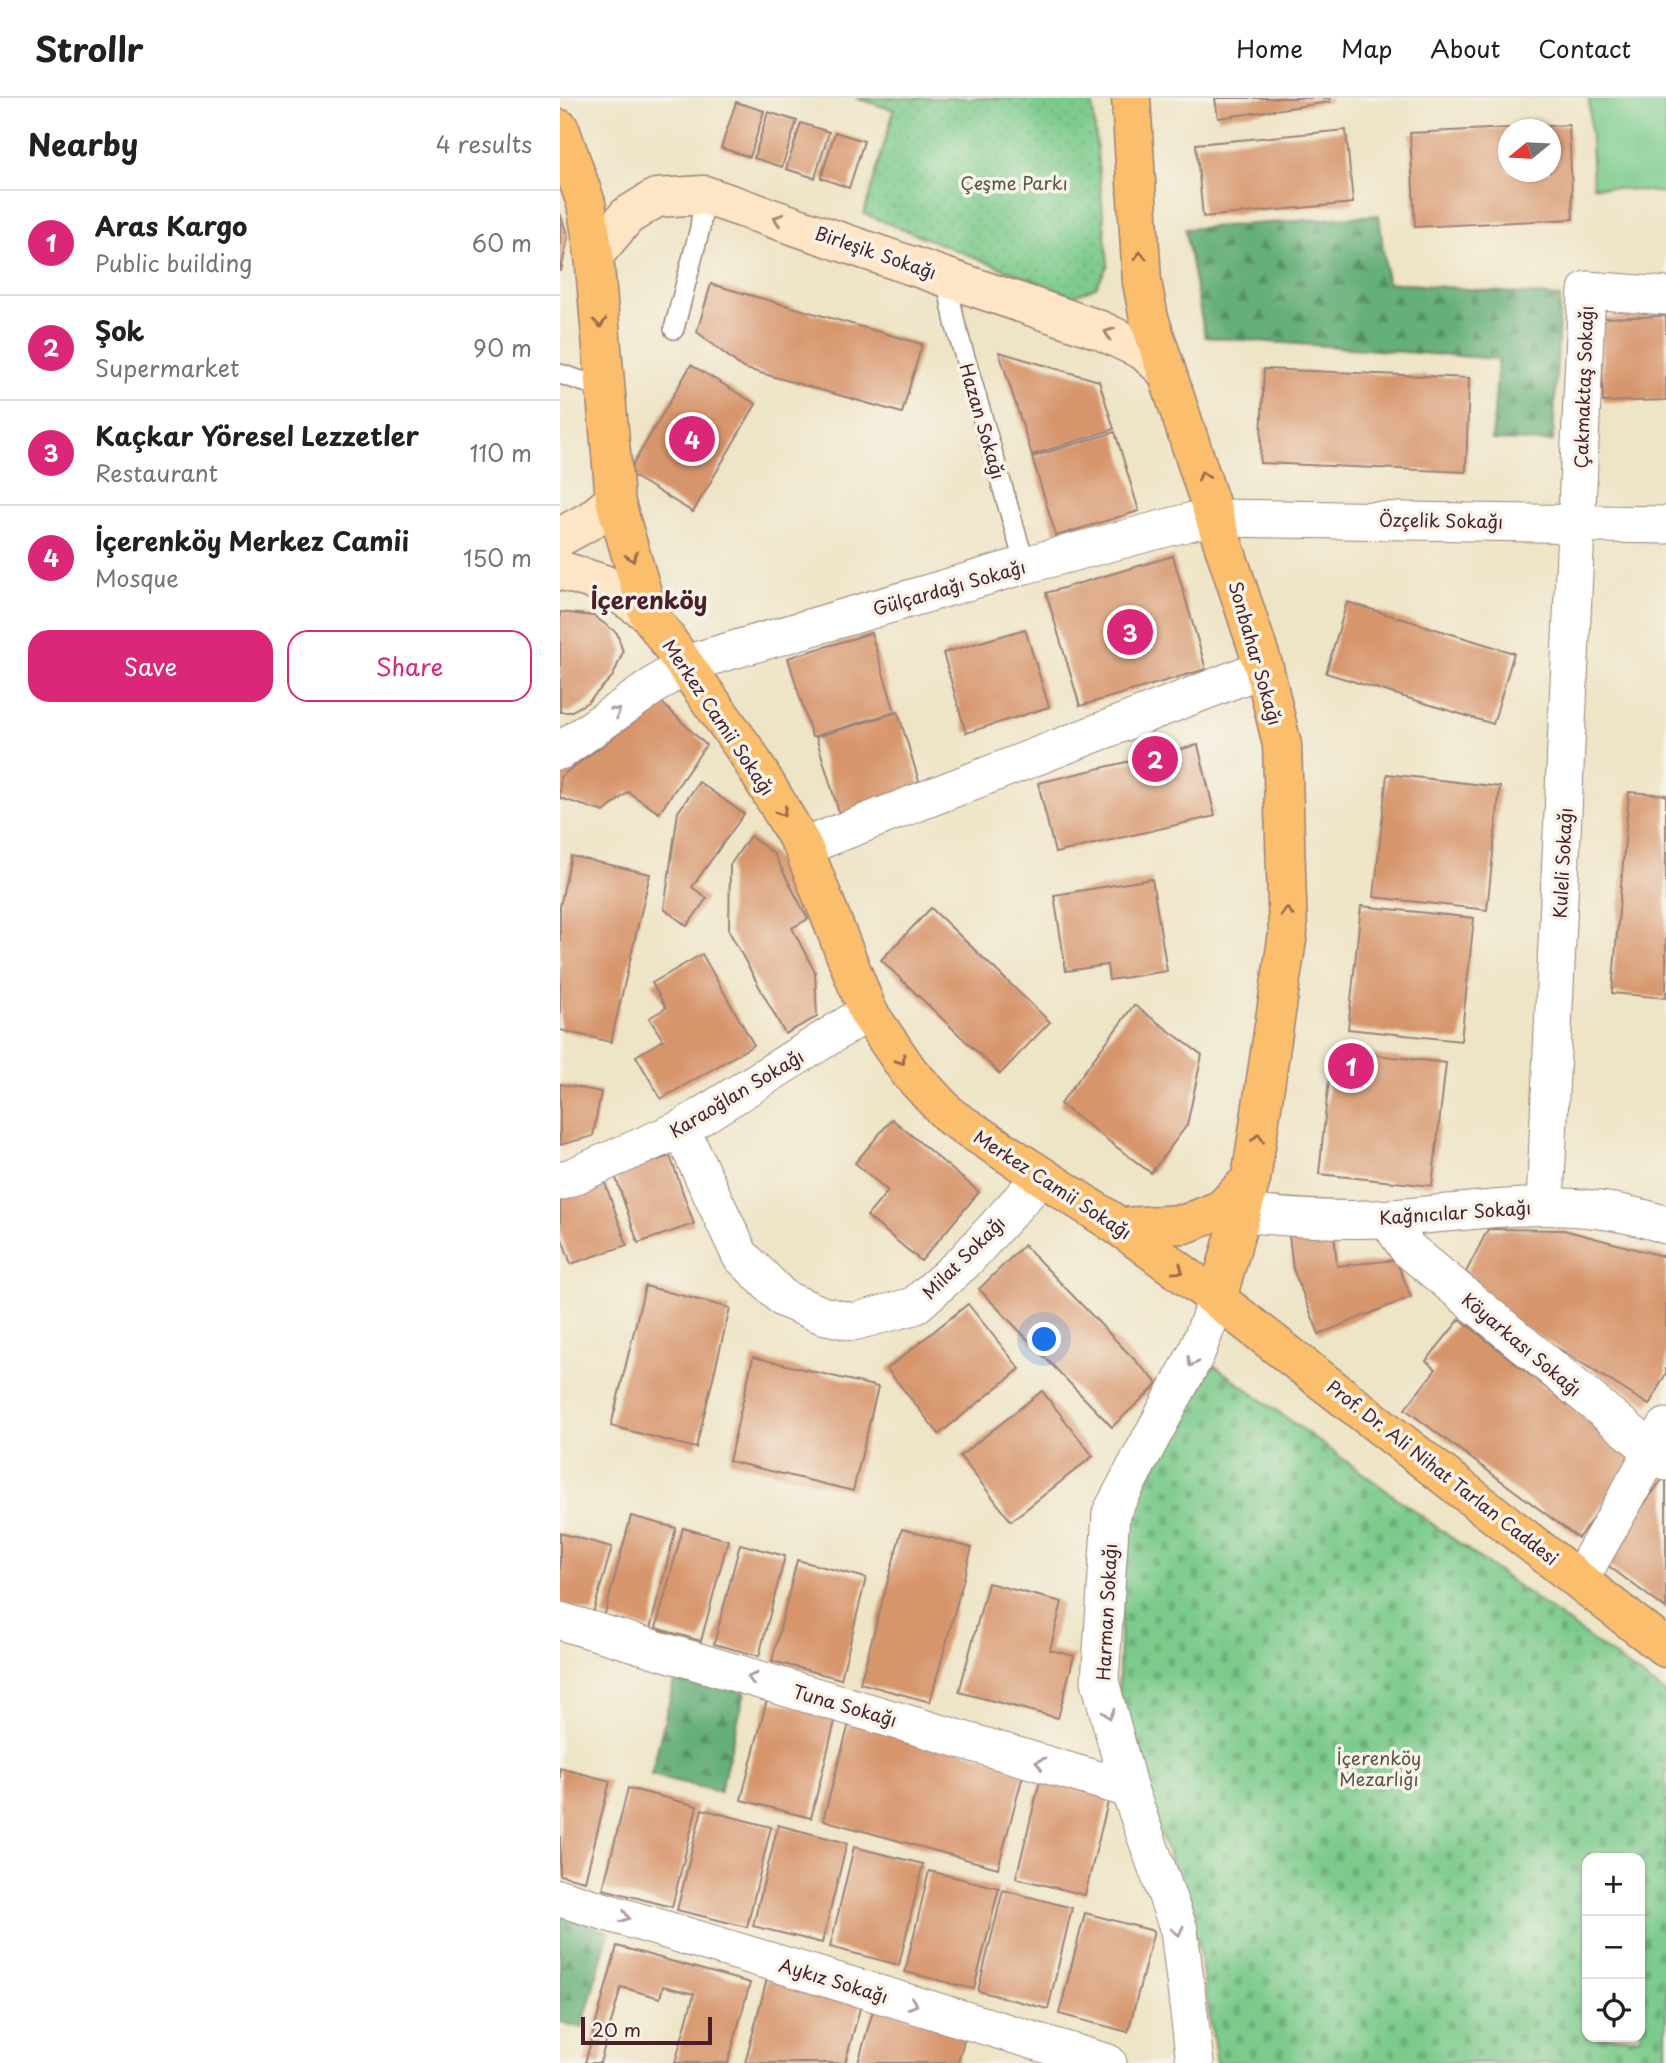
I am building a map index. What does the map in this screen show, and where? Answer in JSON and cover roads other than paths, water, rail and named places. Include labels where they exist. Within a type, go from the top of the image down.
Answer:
[{"type":"main road","name":"Sonbahar Sokağı","points":[[1131,98],[1142,282],[1165,370],[1191,438],[1264,668],[1282,745],[1288,933],[1246,1196],[1217,1299]]},
{"type":"main road","name":"Merkez Camii Sokağı","points":[[560,130],[586,203],[594,256],[615,500],[648,613],[748,754],[803,847],[868,1012],[909,1072],[951,1117],[1120,1227],[1217,1299]]},
{"type":"main road","name":"Birleşik Sokağı","points":[[594,256],[627,216],[656,198],[704,195],[947,276],[1126,340],[1165,370]]},
{"type":"main road","points":[[560,537],[590,520],[615,500]]},
{"type":"main road","points":[[560,570],[604,584],[648,613]]},
{"type":"main road","points":[[1120,1227],[1185,1224],[1246,1196]]},
{"type":"main road","name":"Prof. Dr. Ali Nihat Tarlan Caddesi","points":[[1217,1299],[1580,1578],[1666,1648]]},
{"type":"street","name":"Çakmaktaş Sokağı","points":[[1578,522],[1587,290],[1666,296]]},
{"type":"street","name":"Gülçardağı Sokağı","points":[[560,751],[685,664],[1025,565],[1215,518]]},
{"type":"street","name":"Özçelik Sokağı","points":[[1215,518],[1666,524]]},
{"type":"street","name":"Kuleli Sokağı","points":[[1545,1204],[1578,522]]},
{"type":"street","points":[[803,847],[1264,668]]},
{"type":"street","name":"Karaoğlan Sokağı","points":[[560,1182],[681,1129],[868,1012]]},
{"type":"street","name":"Milat Sokağı","points":[[681,1129],[740,1255],[784,1299],[822,1315],[853,1322],[914,1306],[964,1262],[1042,1176]]},
{"type":"street","name":"Kağnıcılar Sokağı","points":[[1246,1196],[1387,1219],[1545,1204],[1587,1208],[1666,1225]]},
{"type":"street","name":"Köyarkası Sokağı","points":[[1387,1219],[1408,1249],[1662,1447]]},
{"type":"street","name":"Harman Sokağı","points":[[1195,2063],[1179,1930],[1129,1789],[1100,1681],[1111,1513],[1196,1354],[1217,1299]]},
{"type":"street","points":[[1580,1578],[1662,1447]]},
{"type":"street","name":"Tuna Sokağı","points":[[560,1621],[1129,1789]]},
{"type":"street","name":"Aykız Sokağı","points":[[560,1898],[1108,2063]]},
{"type":"lane","points":[[674,329],[700,228],[704,195]]},
{"type":"lane","name":"Hazan Sokağı","points":[[947,276],[955,323],[1025,565]]},
{"type":"lane","points":[[560,374],[606,389]]},
{"type":"place","name":"İçerenköy Merkez Camii","points":[[692,439]]},
{"type":"place","name":"Kaçkar Yöresel Lezzetler","points":[[1130,632]]},
{"type":"place","name":"Şok","points":[[1155,759]]},
{"type":"place","name":"Aras Kargo","points":[[1351,1066]]},
{"type":"district","name":"İçerenköy","points":[[649,599]]},
{"type":"park label","name":"Çeşme Parkı","points":[[1014,182]]},
{"type":"park label","name":"İçerenköy Mezarlığı","points":[[1379,1767]]}]
